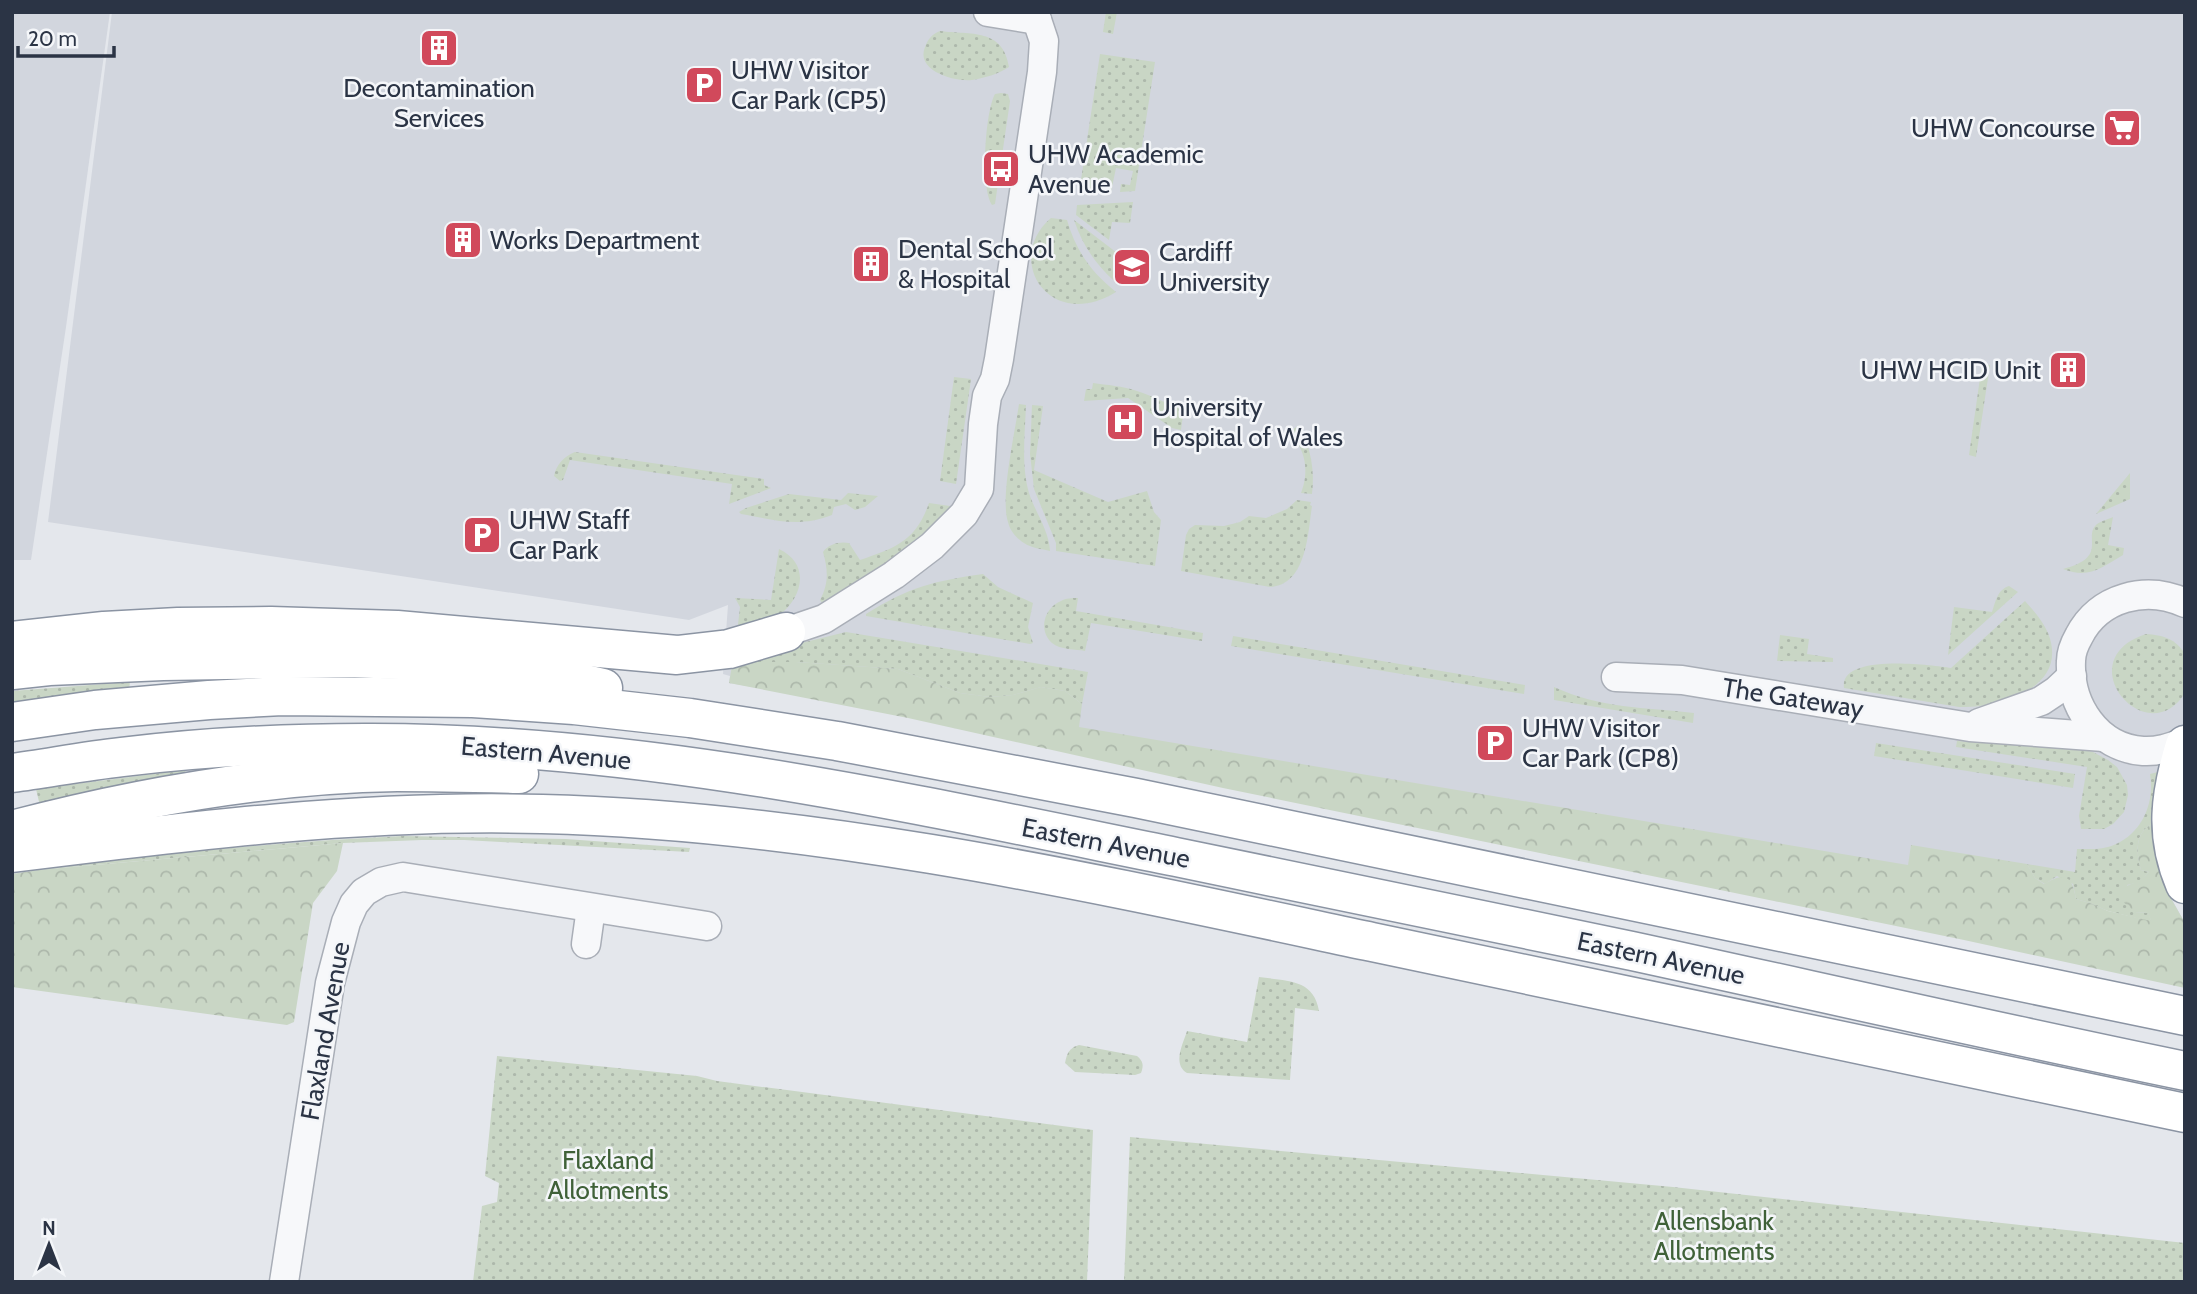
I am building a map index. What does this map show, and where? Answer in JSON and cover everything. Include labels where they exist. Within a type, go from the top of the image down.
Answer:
[{"type":"highway","points":[[12,641],[116,630],[271,626],[397,630],[677,655],[729,649],[786,632]]},
{"type":"highway","points":[[12,670],[163,661],[336,658],[476,663],[545,675],[837,741]]},
{"type":"highway","name":"Eastern Avenue","points":[[12,722],[95,710],[221,699],[362,696],[459,698],[574,705],[690,718],[837,741],[1136,798],[2185,1016]]},
{"type":"highway","name":"Eastern Avenue","points":[[12,773],[121,757],[211,748],[371,743],[481,747],[610,758],[746,775],[829,788],[1297,881],[2185,1071]]},
{"type":"highway","points":[[2185,743],[2174,780],[2170,827],[2185,884]]},
{"type":"highway","points":[[12,830],[158,798],[242,785],[396,772],[551,774],[829,788]]},
{"type":"highway","points":[[12,853],[276,823],[422,815],[545,814],[688,822],[776,831],[969,860],[1227,911],[2185,1113]]},
{"type":"street","points":[[786,632],[824,619],[894,575],[932,546],[964,514],[979,489],[987,396],[996,379],[1042,72],[1044,41],[1041,16],[988,12]]},
{"type":"street","name":"The Gateway","points":[[2185,603],[2155,594],[2128,596],[2114,601],[2082,629],[2071,659],[2076,700],[2085,717],[2104,737],[2121,746],[2143,751],[2165,749],[2185,743]]},
{"type":"street","name":"The Gateway","points":[[1970,727],[2041,701],[2072,676]]},
{"type":"street","name":"The Gateway","points":[[1616,677],[1682,680],[1970,727],[2104,737]]},
{"type":"street","name":"Flaxland Avenue","points":[[284,1282],[330,982],[346,922],[354,904],[364,892],[381,881],[403,877],[707,926]]},
{"type":"street","points":[[586,944],[591,908]]},
{"type":"shaded area","points":[[12,12],[110,12],[31,560],[12,560]]},
{"type":"shaded area","name":"Cardiff University","points":[[112,12],[2185,12],[2185,756],[2158,864],[2165,887],[2185,923],[729,683],[730,676],[723,674],[728,605],[689,620],[48,522]]},
{"type":"green space","points":[[1106,12],[1117,12],[1113,34],[1103,32]]},
{"type":"green space","points":[[940,31],[974,34],[993,40],[1006,54],[1009,67],[972,80],[956,79],[938,73],[926,63],[923,55],[929,39]]},
{"type":"green space","points":[[1100,54],[1155,62],[1135,191],[1120,192],[1121,184],[1130,185],[1133,171],[1116,168],[1111,192],[1079,193]]},
{"type":"green space","points":[[995,94],[1008,94],[1010,101],[995,204],[992,205],[986,183],[986,133]]},
{"type":"green space","points":[[1133,202],[1130,223],[1112,222],[1109,240],[1076,215],[1077,205]]},
{"type":"green space","points":[[1051,218],[1067,220],[1075,242],[1086,260],[1099,277],[1116,292],[1092,302],[1071,304],[1053,297],[1040,286],[1033,270],[1031,253],[1037,235]]},
{"type":"green space","points":[[1074,220],[1125,259],[1116,279],[1113,280],[1094,259]]},
{"type":"green space","points":[[1982,364],[1990,365],[1976,457],[1969,455]]},
{"type":"green space","points":[[954,377],[971,379],[956,484],[940,481]]},
{"type":"green space","points":[[1093,383],[1132,389],[1184,408],[1181,430],[1172,428],[1128,398],[1084,401],[1086,389],[1092,389]]},
{"type":"green space","points":[[1019,404],[1026,405],[1024,449],[1029,493],[1047,536],[1050,551],[1021,541],[1012,532],[1008,522],[1007,482]]},
{"type":"green space","points":[[1032,405],[1043,406],[1034,470],[1108,502],[1147,491],[1154,512],[1161,520],[1155,566],[1056,551],[1056,543],[1034,489],[1030,454]]},
{"type":"green space","points":[[1299,425],[1311,460],[1312,494],[1301,493],[1305,462],[1299,446],[1288,433]]},
{"type":"green space","points":[[575,452],[764,479],[764,485],[771,488],[729,504],[732,484],[570,460],[563,480],[560,481],[554,476],[557,468],[564,458]]},
{"type":"green space","points":[[2130,473],[2130,499],[2096,514]]},
{"type":"green space","points":[[848,493],[878,496],[865,507],[855,510],[846,504],[834,507],[832,515],[808,521],[776,520],[739,512],[789,494],[841,500]]},
{"type":"green space","points":[[1297,500],[1311,502],[1312,506],[1307,543],[1292,577],[1282,584],[1270,587],[1181,571],[1186,535],[1195,525],[1224,526],[1240,522],[1249,516],[1266,518],[1287,509]]},
{"type":"green space","points":[[929,503],[957,507],[933,534],[826,605],[822,603],[820,600],[827,576],[823,552],[825,549],[842,542],[849,543],[860,560],[894,547],[911,535]]},
{"type":"green space","points":[[2113,517],[2108,545],[2124,548],[2123,555],[2094,571],[2080,573],[2063,569],[2086,559],[2092,547],[2093,529],[2097,524]]},
{"type":"green space","points":[[779,549],[796,563],[800,581],[798,591],[787,609],[774,619],[737,633],[740,607],[735,598],[771,600]]},
{"type":"green space","points":[[983,574],[998,587],[1033,603],[1028,627],[1033,643],[866,616],[896,597],[922,586]]},
{"type":"green space","points":[[2009,586],[2018,592],[1948,655],[1954,607],[1992,612],[1999,593]]},
{"type":"green space","points":[[1069,598],[1078,598],[1076,611],[1203,633],[1202,641],[1091,623],[1085,651],[1055,645],[1045,632],[1047,614],[1055,604]]},
{"type":"green space","points":[[2025,601],[2046,629],[2052,652],[2049,668],[2040,681],[2011,699],[1993,704],[1959,707],[1844,688],[1846,677],[1856,670],[1870,666],[1907,664],[1951,668]]},
{"type":"green space","points":[[846,632],[1088,672],[1082,704],[1065,691],[1041,687],[1013,695],[990,697],[960,693],[898,669],[796,662],[746,662],[785,647]]},
{"type":"green space","points":[[2146,634],[2168,639],[2178,645],[2185,654],[2185,693],[2169,709],[2152,713],[2135,708],[2121,696],[2113,680],[2113,663],[2123,647]]},
{"type":"green space","points":[[1780,635],[1809,639],[1807,654],[1833,658],[1833,662],[1777,661]]},
{"type":"green space","points":[[1233,636],[1525,685],[1524,694],[1231,646]]},
{"type":"green space","points":[[733,660],[898,669],[960,693],[990,697],[1013,695],[1041,687],[1065,691],[1082,704],[1079,727],[1908,865],[1911,845],[2027,864],[2035,878],[2044,884],[2058,878],[2067,878],[2076,899],[2108,911],[2151,921],[2148,913],[2135,912],[2121,900],[2121,890],[2142,879],[2149,872],[2141,870],[2138,843],[2143,831],[2155,823],[2158,864],[2165,888],[2185,923],[2185,988],[1223,788],[908,718],[729,683]]},
{"type":"green space","points":[[130,682],[129,690],[12,705],[12,691]]},
{"type":"green space","points":[[1554,687],[1589,700],[1694,713],[1693,723],[1554,700]]},
{"type":"green space","points":[[1957,741],[2074,748],[2093,752],[2117,767],[2127,785],[2124,812],[2104,829],[2081,829],[2079,816],[2087,767],[1956,747]]},
{"type":"green space","points":[[1876,743],[2075,774],[2073,788],[1874,756]]},
{"type":"green space","points":[[185,770],[187,779],[40,806],[36,789]]},
{"type":"green space","points":[[2158,772],[2155,823],[2143,831],[2138,843],[2141,870],[2149,872],[2140,882],[2127,885],[2135,912],[2148,913],[2152,922],[2108,911],[2076,899],[2073,884],[2057,876],[2045,884],[2035,878],[2027,864],[2075,872],[2077,849],[2097,849],[2125,839],[2145,815],[2151,795],[2150,774]]},
{"type":"green space","points":[[403,836],[566,839],[690,848],[689,852],[422,840],[343,843],[38,870],[220,849]]},
{"type":"green space","points":[[343,843],[337,871],[313,903],[294,1022],[287,1025],[12,987],[12,874]]},
{"type":"green space","points":[[1259,977],[1297,983],[1311,992],[1316,1000],[1319,1011],[1295,1008],[1290,1080],[1187,1073],[1179,1059],[1187,1031],[1247,1042]]},
{"type":"green space","points":[[1079,1045],[1137,1056],[1142,1063],[1141,1073],[1075,1072],[1065,1063],[1069,1051]]},
{"type":"green space","name":"Flaxland Allotments","points":[[497,1056],[697,1076],[717,1081],[1093,1130],[1087,1282],[473,1282],[482,1206],[497,1202],[499,1183],[485,1176]]},
{"type":"green space","name":"Allensbank Allotments","points":[[1130,1137],[1673,1187],[2185,1243],[2185,1282],[1124,1282]]},
{"type":"place","name":"Decontamination Services","points":[[439,48]]},
{"type":"place","name":"UHW Visitor Car Park (CP5)","points":[[704,85]]},
{"type":"place","name":"UHW Concourse","points":[[2122,128]]},
{"type":"place","name":"UHW Academic Avenue","points":[[1001,169]]},
{"type":"place","name":"Works Department","points":[[463,240]]},
{"type":"place","name":"Dental School & Hospital","points":[[871,264]]},
{"type":"place","name":"Cardiff University","points":[[1132,267]]},
{"type":"place","name":"UHW HCID Unit","points":[[2068,370]]},
{"type":"place","name":"University Hospital of Wales","points":[[1125,422]]},
{"type":"place","name":"UHW Staff Car Park","points":[[482,535]]},
{"type":"place","name":"UHW Visitor Car Park (CP8)","points":[[1495,743]]}]
